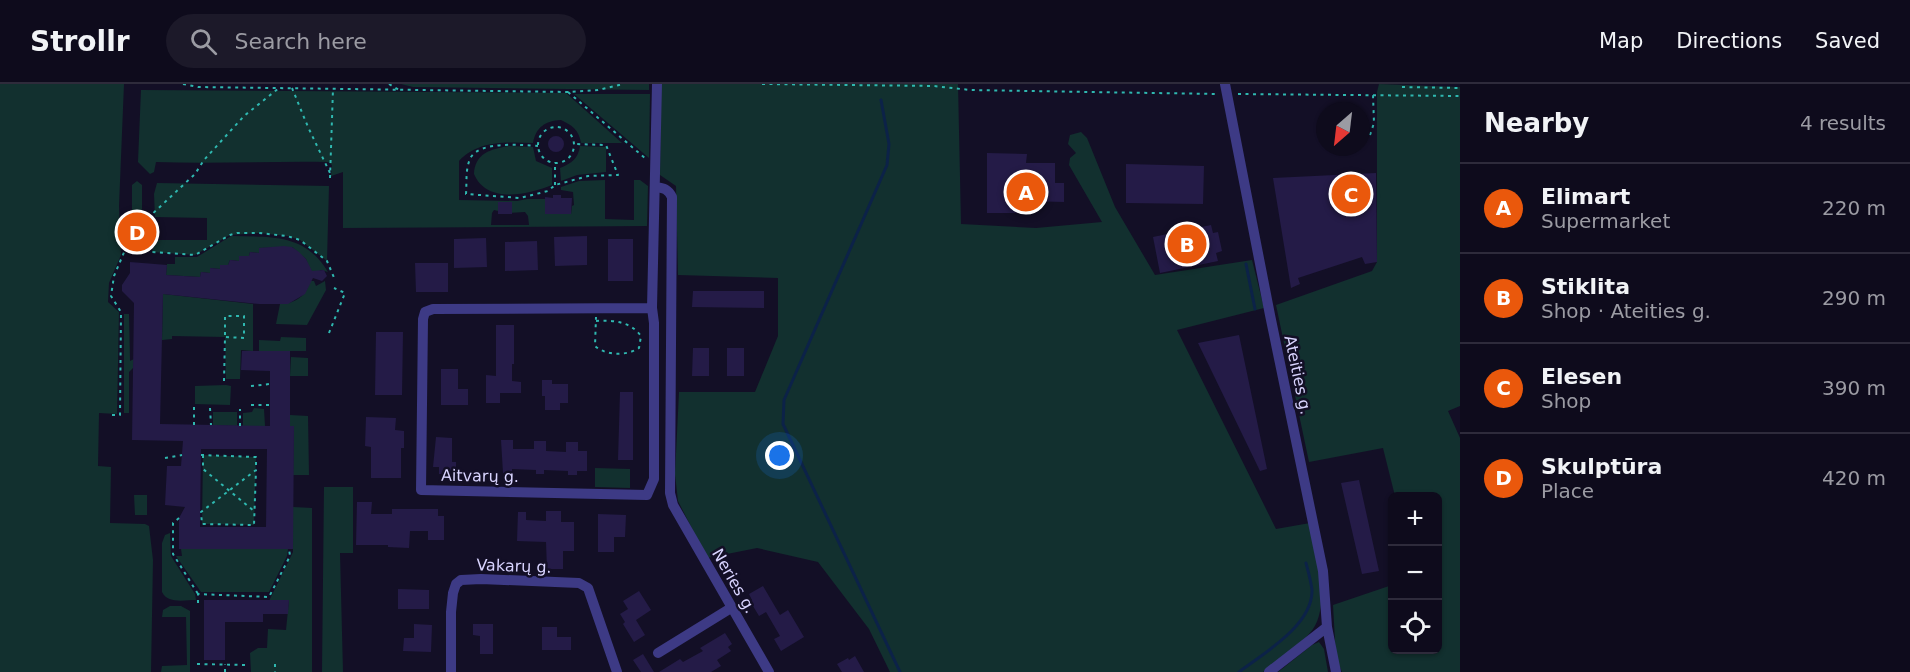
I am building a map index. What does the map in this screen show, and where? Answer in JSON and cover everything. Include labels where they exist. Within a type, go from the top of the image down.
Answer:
[{"type":"street","name":"Aitvarų g.","points":[[652,308],[433,309],[425,312],[423,319],[422,490],[647,495],[654,478],[654,323],[652,308],[657,84]]},
{"type":"street","name":"Ateities g.","points":[[1226,89],[1323,571],[1327,627],[1336,672]]},
{"type":"street","name":"Neries g.","points":[[655,187],[669,191],[672,197],[670,493],[673,505],[769,672]]},
{"type":"street","name":"Vakarų g.","points":[[451,672],[453,593],[456,584],[461,580],[481,579],[579,583],[588,588],[616,672]]},
{"type":"street","points":[[658,653],[731,608]]},
{"type":"street","points":[[1269,672],[1327,627]]},
{"type":"path","points":[[183,84],[198,87],[279,88]]},
{"type":"path","points":[[389,84],[399,90]]},
{"type":"path","points":[[148,218],[195,174],[204,160],[244,116],[284,86],[333,89],[568,92],[598,90],[623,84]]},
{"type":"path","points":[[762,84],[934,86],[1027,92],[1226,89],[1373,96],[1460,96]]},
{"type":"path","points":[[1402,87],[1460,88]]},
{"type":"path","points":[[292,88],[330,173]]},
{"type":"path","points":[[330,178],[333,89]]},
{"type":"path","points":[[568,92],[655,167]]},
{"type":"path","points":[[1370,135],[1374,123],[1373,96]]},
{"type":"path","points":[[553,127],[568,132],[574,144],[570,156],[555,162],[542,155],[538,146],[540,136],[553,127]]},
{"type":"path","points":[[538,146],[514,144],[495,146],[481,150],[472,156],[467,170],[466,194],[520,198],[548,192],[555,186],[588,176],[618,175],[606,145],[574,144]]},
{"type":"path","points":[[555,162],[555,186]]},
{"type":"path","points":[[112,415],[120,415],[121,312],[111,296],[114,276],[125,250],[127,230]]},
{"type":"path","points":[[125,250],[132,245],[144,245],[152,252],[195,255],[230,235],[259,232],[287,236],[305,243],[327,261],[335,280]]},
{"type":"path","points":[[329,333],[345,293],[334,288]]},
{"type":"path","points":[[596,321],[615,321],[632,327],[641,336],[639,348],[628,352],[601,352],[596,346],[596,321],[597,308]]},
{"type":"path","points":[[224,381],[225,316],[244,316],[244,338],[225,337]]},
{"type":"path","points":[[251,386],[270,384]]},
{"type":"path","points":[[251,405],[270,405]]},
{"type":"path","points":[[194,407],[194,425]]},
{"type":"path","points":[[210,408],[211,425]]},
{"type":"path","points":[[240,409],[240,426]]},
{"type":"path","points":[[165,458],[182,455]]},
{"type":"path","points":[[254,512],[229,491],[202,469],[202,455],[256,457],[256,470],[254,525],[202,524],[201,513],[229,491],[256,470]]},
{"type":"path","points":[[179,518],[173,523],[173,554],[198,594],[198,603]]},
{"type":"path","points":[[198,594],[269,597],[290,556],[289,549]]},
{"type":"path","points":[[197,664],[245,665]]},
{"type":"path","points":[[225,664],[225,672]]},
{"type":"path","points":[[275,664],[275,672]]},
{"type":"green space","points":[[0,84],[124,84],[119,206],[121,255],[109,283],[108,302],[119,312],[117,414],[99,413],[98,466],[111,467],[110,523],[149,526],[153,560],[151,672],[0,672]]},
{"type":"green space","points":[[401,84],[649,84],[649,90],[413,87]]},
{"type":"green space","points":[[661,84],[958,84],[961,224],[1036,228],[1102,222],[1069,165],[1070,158],[1076,153],[1068,144],[1070,135],[1081,132],[1087,138],[1115,207],[1155,275],[1252,260],[1264,308],[1177,330],[1276,529],[1310,523],[1319,565],[1321,596],[1316,624],[1309,634],[1263,672],[890,672],[869,629],[818,562],[757,548],[707,558],[678,501],[675,474],[679,392],[755,392],[778,336],[778,278],[678,275],[676,186],[660,175]]},
{"type":"green space","points":[[1379,84],[1460,87],[1460,406],[1448,411],[1460,438],[1460,672],[1342,672],[1336,658],[1333,605],[1388,586],[1388,654],[1442,654],[1442,492],[1394,492],[1383,448],[1309,462],[1276,305],[1372,271],[1377,262],[1377,92]]},
{"type":"green space","points":[[141,90],[566,93],[622,143],[581,143],[577,131],[572,126],[561,120],[550,122],[539,129],[533,143],[493,144],[467,154],[459,161],[459,200],[545,199],[545,214],[571,214],[574,205],[573,192],[561,190],[561,187],[579,181],[605,180],[605,219],[634,220],[634,180],[640,180],[648,186],[647,226],[343,228],[343,172],[331,176],[332,165],[328,162],[156,162],[154,172],[150,174],[138,162]],"holes":[[[494,210],[507,213],[525,212],[529,225],[491,225]]]},
{"type":"green space","points":[[574,94],[650,94],[649,158]]},
{"type":"green space","points":[[509,146],[533,147],[536,161],[552,168],[552,185],[521,194],[509,194],[488,190],[480,184],[474,174],[477,161],[485,153]]},
{"type":"green space","points":[[580,146],[606,147],[606,172],[577,175],[561,181],[560,168],[574,160]]},
{"type":"green space","points":[[137,181],[142,185],[142,222],[136,219],[132,221],[132,185]]},
{"type":"green space","points":[[157,183],[329,186],[327,261],[300,240],[259,233],[230,235],[195,255],[152,252],[155,240],[207,240],[207,218],[155,217],[154,194]]},
{"type":"green space","points":[[231,236],[273,238],[298,244],[319,259],[328,272],[321,270],[311,273],[306,259],[292,247],[259,248],[259,253],[250,252],[249,256],[240,256],[239,261],[230,260],[228,265],[220,265],[220,269],[210,268],[210,273],[201,272],[200,277],[166,275],[167,264],[175,264],[175,257],[197,257]]},
{"type":"green space","points":[[310,281],[314,281],[316,286],[325,281],[326,290],[307,325],[276,324],[280,304],[300,298]]},
{"type":"green space","points":[[163,294],[253,304],[253,351],[241,350],[240,379],[226,379],[225,337],[172,336],[172,339],[162,340]]},
{"type":"green space","points":[[124,314],[129,314],[130,361],[134,359],[133,368],[129,372],[129,413],[124,413]]},
{"type":"green space","points":[[281,337],[306,338],[306,351],[259,351],[259,340],[280,341]]},
{"type":"green space","points":[[291,357],[308,358],[308,376],[290,376]]},
{"type":"green space","points":[[195,386],[231,386],[230,405],[195,404]]},
{"type":"green space","points":[[254,408],[264,409],[265,426],[243,426],[243,413],[252,412]]},
{"type":"green space","points":[[213,412],[237,412],[237,426],[213,425]]},
{"type":"green space","points":[[290,415],[308,416],[309,475],[293,475],[294,426],[290,426]]},
{"type":"green space","points":[[203,455],[256,457],[254,525],[202,524]]},
{"type":"green space","points":[[595,468],[630,469],[630,488],[595,487]]},
{"type":"green space","points":[[324,487],[353,487],[353,553],[340,553],[343,672],[322,672]]},
{"type":"green space","points":[[134,495],[147,495],[147,515],[135,515]]},
{"type":"green space","points":[[293,507],[312,508],[312,672],[251,672],[250,653],[258,648],[267,648],[268,629],[286,630],[289,600],[275,600],[268,603],[293,552]]},
{"type":"green space","points":[[170,533],[171,556],[195,594],[196,600],[172,600],[162,592],[162,543],[165,535]]},
{"type":"green space","points":[[181,549],[288,549],[287,556],[269,592],[201,592],[176,556],[182,556]]},
{"type":"green space","points":[[170,606],[181,606],[190,611],[190,672],[161,672],[162,666],[187,665],[186,617],[162,617],[163,610]]},
{"type":"green space","points":[[1319,642],[1324,649],[1328,672],[1278,672],[1312,645]]},
{"type":"building","points":[[556,136],[564,144],[556,152],[548,144]]},
{"type":"building","points":[[987,153],[1027,154],[1026,163],[1055,163],[1055,183],[1064,183],[1064,202],[1026,201],[1026,213],[987,213]]},
{"type":"building","points":[[1126,164],[1204,166],[1203,204],[1126,203]]},
{"type":"building","points":[[1376,173],[1377,262],[1365,264],[1362,257],[1298,278],[1300,284],[1291,288],[1273,178]]},
{"type":"building","points":[[553,195],[572,198],[571,214],[545,214],[545,197],[553,198]]},
{"type":"building","points":[[498,202],[512,202],[512,214],[498,214]]},
{"type":"building","points":[[1211,225],[1213,233],[1218,232],[1222,251],[1216,253],[1218,261],[1160,273],[1153,237]]},
{"type":"building","points":[[587,236],[587,265],[555,266],[554,237]]},
{"type":"building","points":[[486,238],[487,267],[454,268],[454,239]]},
{"type":"building","points":[[608,239],[633,239],[633,281],[608,281]]},
{"type":"building","points":[[537,241],[538,270],[505,271],[505,242]]},
{"type":"building","points":[[292,247],[306,259],[312,271],[324,270],[327,276],[322,281],[313,278],[305,294],[288,304],[259,304],[163,294],[160,424],[270,426],[270,371],[241,370],[242,351],[290,351],[290,426],[294,426],[293,549],[179,549],[179,518],[185,507],[165,505],[167,466],[181,466],[183,441],[132,440],[134,303],[122,291],[122,285],[130,273],[130,262],[167,265],[166,275],[200,277],[201,272],[210,273],[210,268],[220,269],[220,265],[228,265],[230,260],[239,261],[239,256],[249,256],[250,252],[259,253],[259,248]],"holes":[[[201,449],[267,449],[266,527],[200,527]]]},
{"type":"building","points":[[415,263],[448,263],[448,292],[416,292]]},
{"type":"building","points":[[693,291],[764,291],[764,308],[692,307]]},
{"type":"building","points":[[496,325],[514,325],[512,381],[521,382],[521,393],[500,393],[500,403],[486,403],[486,375],[496,376]]},
{"type":"building","points":[[376,332],[403,332],[402,395],[375,395]]},
{"type":"building","points":[[1239,335],[1267,469],[1260,471],[1198,343]]},
{"type":"building","points":[[693,348],[709,348],[709,376],[692,376]]},
{"type":"building","points":[[727,348],[744,348],[744,376],[727,376]]},
{"type":"building","points":[[441,369],[458,369],[458,389],[468,389],[468,405],[441,405]]},
{"type":"building","points":[[542,380],[552,380],[552,384],[568,384],[568,403],[560,403],[560,410],[545,410]]},
{"type":"building","points":[[620,392],[633,392],[633,460],[618,460]]},
{"type":"building","points":[[366,417],[396,418],[395,430],[404,431],[404,448],[401,448],[401,478],[371,478],[371,447],[365,446]]},
{"type":"building","points":[[436,437],[452,438],[452,462],[456,462],[456,474],[439,474],[439,467],[433,467]]},
{"type":"building","points":[[501,440],[513,440],[513,449],[534,449],[534,441],[546,441],[546,451],[566,452],[566,442],[578,442],[578,451],[587,451],[587,471],[577,471],[577,475],[568,475],[568,471],[544,470],[544,474],[536,474],[536,470],[512,469],[512,473],[503,473]]},
{"type":"building","points":[[1359,480],[1379,571],[1362,574],[1341,483]]},
{"type":"building","points":[[357,502],[372,502],[371,514],[392,514],[392,509],[438,509],[438,516],[444,516],[444,540],[428,540],[428,531],[410,531],[409,548],[388,547],[388,545],[356,545]]},
{"type":"building","points":[[546,511],[561,511],[561,522],[574,522],[574,551],[563,551],[563,569],[547,569],[546,542],[517,541],[518,512],[526,512],[526,520],[546,521]]},
{"type":"building","points":[[598,514],[626,515],[625,537],[614,537],[614,552],[598,552]]},
{"type":"building","points":[[763,586],[780,615],[788,610],[804,637],[781,651],[774,639],[780,636],[766,612],[759,616],[750,601],[752,600],[749,594]]},
{"type":"building","points":[[398,589],[429,590],[429,609],[398,609]]},
{"type":"building","points":[[639,591],[651,610],[636,620],[645,635],[634,642],[620,614],[628,609],[623,601]]},
{"type":"building","points":[[204,600],[289,600],[288,614],[263,614],[263,622],[225,622],[225,660],[204,660]]},
{"type":"building","points":[[414,624],[432,625],[431,652],[403,651],[404,638],[414,638]]},
{"type":"building","points":[[473,624],[493,624],[493,654],[480,654],[480,636],[473,635]]},
{"type":"building","points":[[542,627],[557,627],[557,637],[571,637],[571,650],[542,650]]},
{"type":"building","points":[[725,633],[732,644],[728,647],[731,651],[717,660],[721,666],[711,672],[659,672],[680,659],[683,662],[703,651],[700,648]]},
{"type":"building","points":[[643,654],[654,672],[641,672],[633,660]]},
{"type":"building","points":[[855,656],[864,672],[842,672],[837,664]]},
{"type":"waterway","points":[[881,100],[889,144],[887,165],[784,400],[783,424],[900,672]]},
{"type":"waterway","points":[[1246,264],[1255,309]]},
{"type":"waterway","points":[[1239,672],[1285,637],[1305,615],[1312,590],[1306,563]]},
{"type":"place","name":"Elimart","points":[[1026,192]]},
{"type":"place","name":"Elesen","points":[[1351,194]]},
{"type":"place","name":"Skulptūra","points":[[137,232]]},
{"type":"place","name":"Stiklita","points":[[1187,244]]}]
